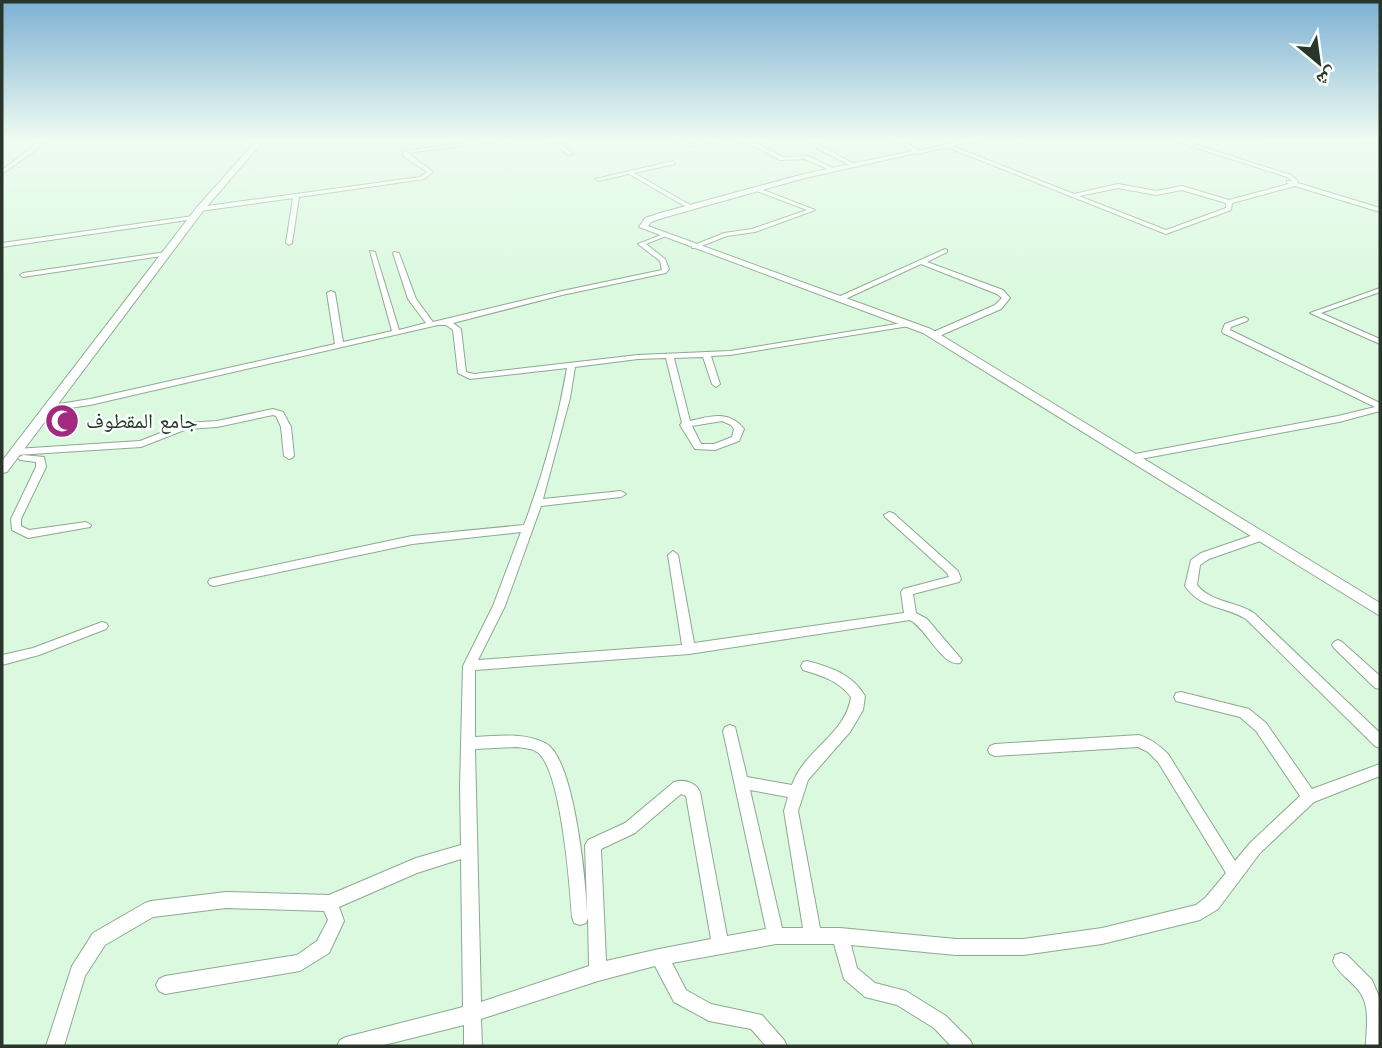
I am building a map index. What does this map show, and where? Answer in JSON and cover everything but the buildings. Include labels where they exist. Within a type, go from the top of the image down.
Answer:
[{"type":"street","points":[[2,469],[196,214],[219,188]]},
{"type":"street","points":[[2,245],[355,188]]},
{"type":"street","points":[[657,188],[690,207]]},
{"type":"street","points":[[760,188],[643,223],[649,230],[663,236],[840,298],[934,335],[1380,610]]},
{"type":"street","points":[[1057,188],[1169,232],[1229,209],[1229,202]]},
{"type":"street","points":[[1075,195],[1109,188]]},
{"type":"street","points":[[1128,188],[1156,193],[1186,188],[1229,202],[1281,188]]},
{"type":"street","points":[[1308,188],[1380,210]]},
{"type":"street","points":[[694,247],[726,234],[753,231],[812,210],[756,189]]},
{"type":"street","points":[[289,243],[296,197]]},
{"type":"street","points":[[50,408],[90,402],[664,272],[666,269],[663,260],[641,244],[663,236]]},
{"type":"street","points":[[840,298],[945,251]]},
{"type":"street","points":[[372,252],[396,332]]},
{"type":"street","points":[[396,253],[412,299],[431,325]]},
{"type":"street","points":[[23,275],[166,254]]},
{"type":"street","points":[[922,262],[1000,292],[1006,298],[998,307],[934,335]]},
{"type":"street","points":[[1380,290],[1314,313],[1380,342]]},
{"type":"street","points":[[331,293],[339,345]]},
{"type":"street","points":[[1244,319],[1228,326],[1226,331],[1380,407]]},
{"type":"street","points":[[443,323],[457,329],[462,373],[466,377],[571,367],[638,357],[746,351],[909,324]]},
{"type":"street","points":[[706,354],[716,384]]},
{"type":"street","points":[[669,356],[683,405],[685,425],[698,446],[715,447],[728,444],[736,439],[739,429],[736,422],[725,418],[685,425]]},
{"type":"street","points":[[473,1046],[469,666],[499,606],[537,503],[566,398],[571,367]]},
{"type":"street","points":[[1135,457],[1339,419],[1380,407]]},
{"type":"street","points":[[13,456],[141,444],[186,425],[217,424],[273,412],[280,414],[286,427],[289,456]]},
{"type":"street","points":[[13,456],[41,459],[41,467],[16,519],[16,528],[28,534],[86,525]]},
{"type":"street","points":[[537,503],[621,494]]},
{"type":"street","points":[[889,515],[952,571],[955,579],[943,584],[920,586],[907,592],[910,615]]},
{"type":"street","points":[[214,582],[412,540],[528,528]]},
{"type":"street","points":[[1262,536],[1205,556],[1195,563],[1191,586],[1206,602],[1228,604],[1250,616],[1380,742]]},
{"type":"street","points":[[673,555],[688,649]]},
{"type":"street","points":[[469,666],[688,649],[910,615],[922,620],[942,650],[956,660]]},
{"type":"street","points":[[2,660],[35,652],[102,626]]},
{"type":"street","points":[[1338,645],[1380,684]]},
{"type":"street","points":[[807,666],[827,671],[849,682],[858,696],[856,710],[845,728],[802,777],[791,811],[813,935]]},
{"type":"street","points":[[1181,697],[1244,713],[1261,727],[1309,797]]},
{"type":"street","points":[[730,731],[776,936]]},
{"type":"street","points":[[995,750],[1139,741],[1153,748],[1163,758],[1235,874]]},
{"type":"street","points":[[468,743],[527,742],[546,749],[556,764],[574,849],[580,917]]},
{"type":"street","points":[[346,1046],[471,1014],[598,972],[659,957],[776,936],[840,936],[956,947],[1023,947],[1102,936],[1200,912],[1212,903],[1255,848],[1309,797],[1380,770]]},
{"type":"street","points":[[742,782],[797,792]]},
{"type":"street","points":[[598,972],[593,845],[630,828],[679,787],[693,792],[720,945]]},
{"type":"street","points":[[55,1046],[78,972],[99,939],[150,909],[226,900],[329,902],[416,866],[470,849]]},
{"type":"street","points":[[165,985],[300,963],[323,947],[337,921],[329,902]]},
{"type":"street","points":[[840,936],[850,973],[871,991],[900,997],[940,1022],[964,1046]]},
{"type":"street","points":[[659,957],[680,996],[709,1012],[756,1021],[778,1046]]},
{"type":"street","points":[[1340,961],[1366,986],[1376,1010],[1375,1046]]},
{"type":"place","name":"جامع المقطوف","points":[[62,421]]}]
